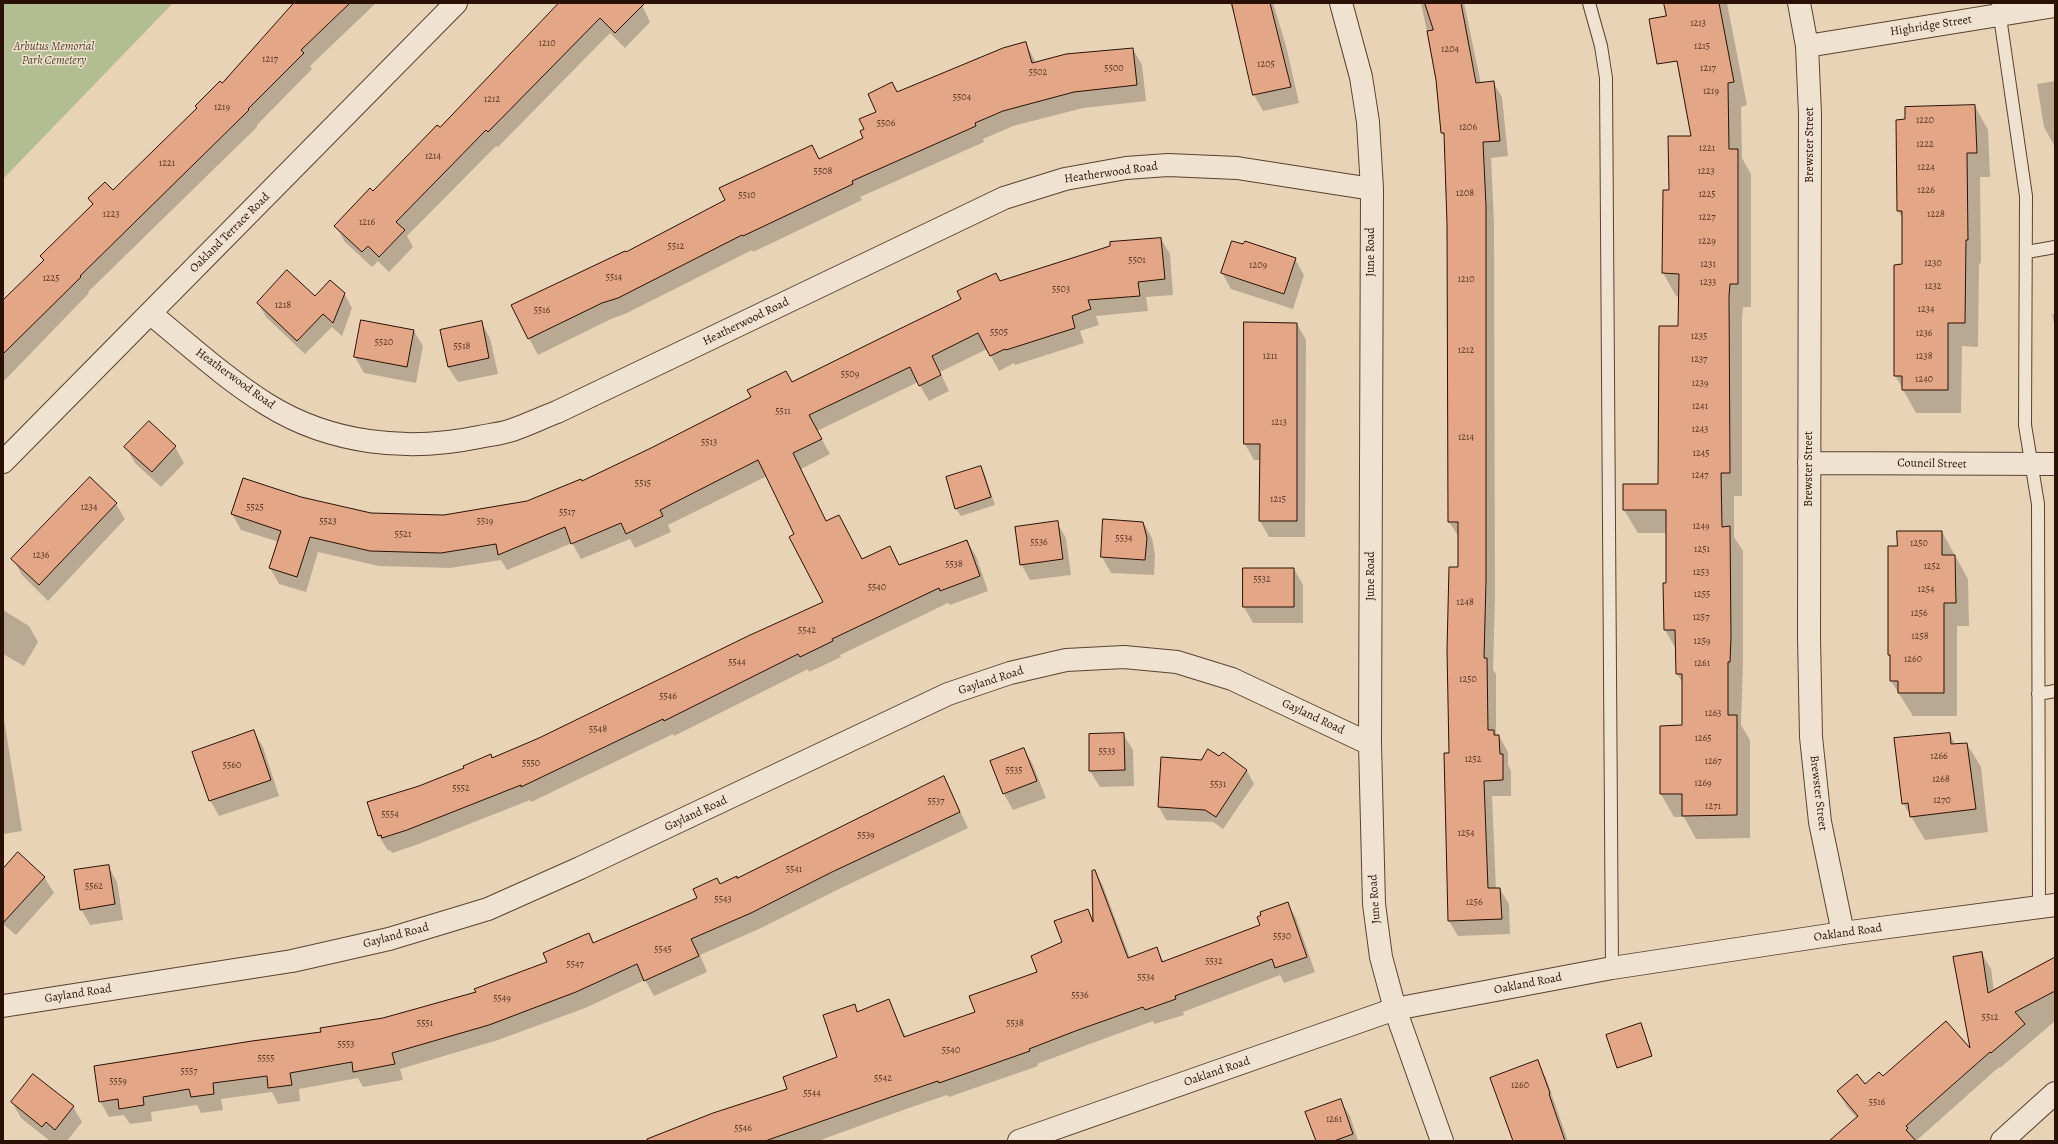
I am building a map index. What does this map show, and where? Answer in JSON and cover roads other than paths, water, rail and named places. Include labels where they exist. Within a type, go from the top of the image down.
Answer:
[{"type":"street","name":"Oakland Terrace Road","points":[[3,462],[151,314],[456,3]]},
{"type":"street","name":"June Road","points":[[1341,3],[1361,77],[1368,122],[1372,189],[1370,744],[1374,904],[1380,957],[1395,1009],[1442,1141]]},
{"type":"street","name":"Brewster Street","points":[[1799,3],[1807,46],[1810,114],[1809,637],[1811,737],[1820,822],[1843,933]]},
{"type":"street","name":"Highridge Street","points":[[1807,46],[1999,9],[2055,6]]},
{"type":"street","name":"Heatherwood Road","points":[[151,314],[214,366],[268,405],[304,423],[348,438],[397,445],[450,443],[507,431],[557,412],[1004,198],[1065,178],[1126,168],[1168,165],[1237,168],[1372,189]]},
{"type":"street","name":"Council Street","points":[[1809,463],[2055,464]]},
{"type":"street","name":"Gayland Road","points":[[3,1006],[292,961],[389,939],[488,909],[580,868],[948,694],[1010,673],[1066,660],[1124,657],[1177,662],[1232,679],[1370,744]]},
{"type":"street","name":"Oakland Road","points":[[1019,1141],[1395,1009],[1612,968],[1843,933],[2047,907]]},
{"type":"street","points":[[2002,1141],[2055,1093]]},
{"type":"lane","points":[[1589,3],[1601,46],[1606,78],[1612,968]]},
{"type":"lane","points":[[1999,9],[2026,196],[2025,425],[2038,504],[2038,694],[2047,907]]},
{"type":"lane","points":[[2026,252],[2055,248]]},
{"type":"lane","points":[[2038,694],[2055,691]]},
{"type":"park label","name":"Arbutus Memorial Park Cemetery","points":[[54,54]]}]
